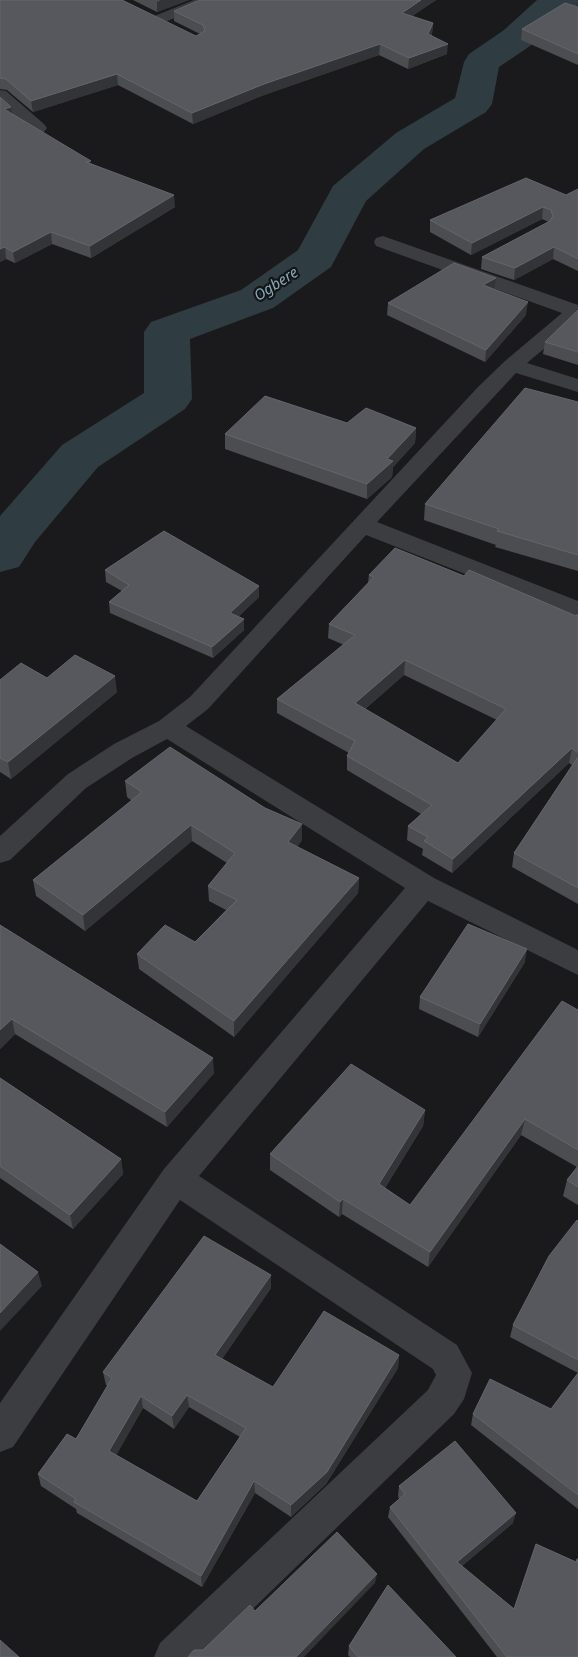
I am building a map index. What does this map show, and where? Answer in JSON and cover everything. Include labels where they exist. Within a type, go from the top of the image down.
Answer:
[{"type":"street","points":[[173,28],[151,16],[208,0]]},
{"type":"street","points":[[0,94],[38,128]]},
{"type":"street","points":[[383,242],[577,311]]},
{"type":"street","points":[[460,270],[484,257]]},
{"type":"street","points":[[0,853],[77,781],[123,751],[168,727],[199,703],[485,391],[512,365],[577,311]]},
{"type":"street","points":[[512,365],[578,386]]},
{"type":"street","points":[[363,525],[578,610]]},
{"type":"street","points":[[168,727],[424,886],[578,963]]},
{"type":"street","points":[[0,1434],[176,1179],[424,886]]},
{"type":"street","points":[[174,1657],[441,1402],[451,1387],[454,1373],[445,1357],[176,1179]]},
{"type":"building","points":[[0,0],[122,0],[196,36],[205,31],[203,25],[174,11],[200,0],[421,0],[402,13],[433,23],[428,34],[448,44],[409,58],[380,44],[264,84],[192,113],[117,74],[31,101],[6,79],[0,78]]},
{"type":"building","points":[[565,3],[578,7],[578,54],[522,29]]},
{"type":"building","points":[[0,97],[11,107],[4,109],[91,161],[86,162],[174,195],[90,246],[51,232],[13,252],[5,247],[0,249]]},
{"type":"building","points":[[526,178],[566,195],[578,189],[578,259],[554,247],[515,268],[482,257],[550,221],[553,216],[551,210],[543,207],[472,243],[430,220]]},
{"type":"building","points":[[454,263],[496,278],[483,285],[528,302],[486,350],[388,303]]},
{"type":"building","points":[[578,310],[578,352],[545,342]]},
{"type":"building","points":[[525,388],[578,402],[578,555],[497,531],[499,529],[425,504]]},
{"type":"building","points":[[265,396],[347,423],[366,408],[416,428],[387,459],[393,461],[367,484],[225,434]]},
{"type":"building","points":[[164,531],[259,586],[230,613],[244,619],[212,647],[109,602],[129,585],[105,570]]},
{"type":"building","points":[[395,548],[464,576],[469,570],[576,616],[578,614],[578,753],[572,748],[453,859],[424,841],[428,837],[408,826],[432,805],[347,756],[355,741],[277,699],[355,635],[329,624],[374,577],[369,575]],"holes":[[[405,660],[506,709],[458,763],[355,703]]]},
{"type":"building","points":[[75,655],[115,676],[8,762],[0,758],[0,680],[21,663],[47,678]]},
{"type":"building","points":[[170,747],[265,808],[302,824],[288,842],[359,878],[234,1021],[137,954],[165,925],[195,942],[237,900],[208,886],[235,853],[191,825],[83,915],[33,880],[142,792],[125,781]]},
{"type":"building","points":[[578,757],[578,888],[514,853]]},
{"type":"building","points":[[468,924],[527,949],[480,1024],[420,997]]},
{"type":"building","points":[[0,925],[213,1058],[165,1112],[12,1019],[0,1030]]},
{"type":"building","points":[[562,1001],[578,1010],[578,1150],[525,1119],[430,1252],[343,1199],[340,1202],[270,1154],[351,1064],[425,1110],[379,1184],[410,1205]]},
{"type":"building","points":[[0,1078],[121,1159],[70,1215],[0,1166]]},
{"type":"building","points":[[578,1166],[578,1187],[567,1180]]},
{"type":"building","points":[[577,1220],[578,1360],[513,1325],[549,1256]]},
{"type":"building","points":[[204,1236],[271,1275],[215,1355],[273,1387],[324,1311],[399,1355],[327,1472],[291,1505],[254,1481],[201,1576],[74,1502],[76,1499],[38,1474],[67,1434],[76,1439],[112,1378],[103,1372]],"holes":[[[187,1395],[246,1428],[197,1501],[109,1451],[141,1396],[172,1416]]]},
{"type":"building","points":[[0,1244],[38,1272],[0,1313]]},
{"type":"building","points":[[578,1373],[578,1495],[473,1414],[490,1379],[551,1409]]},
{"type":"building","points":[[455,1441],[516,1513],[457,1562],[514,1609],[536,1544],[576,1562],[578,1559],[578,1657],[507,1657],[390,1507],[405,1494],[399,1486]]},
{"type":"building","points":[[337,1532],[377,1574],[296,1657],[188,1657],[194,1650],[203,1650],[250,1605],[255,1611]]},
{"type":"building","points":[[388,1585],[456,1657],[358,1657],[349,1646]]},
{"type":"building","points":[[0,1640],[19,1657],[0,1657]]},
{"type":"waterway","name":"Ogbere","points":[[0,555],[15,532],[80,456],[168,399],[167,332],[257,299],[316,258],[348,195],[410,141],[473,104],[482,62],[517,38],[544,10],[564,0]]}]
